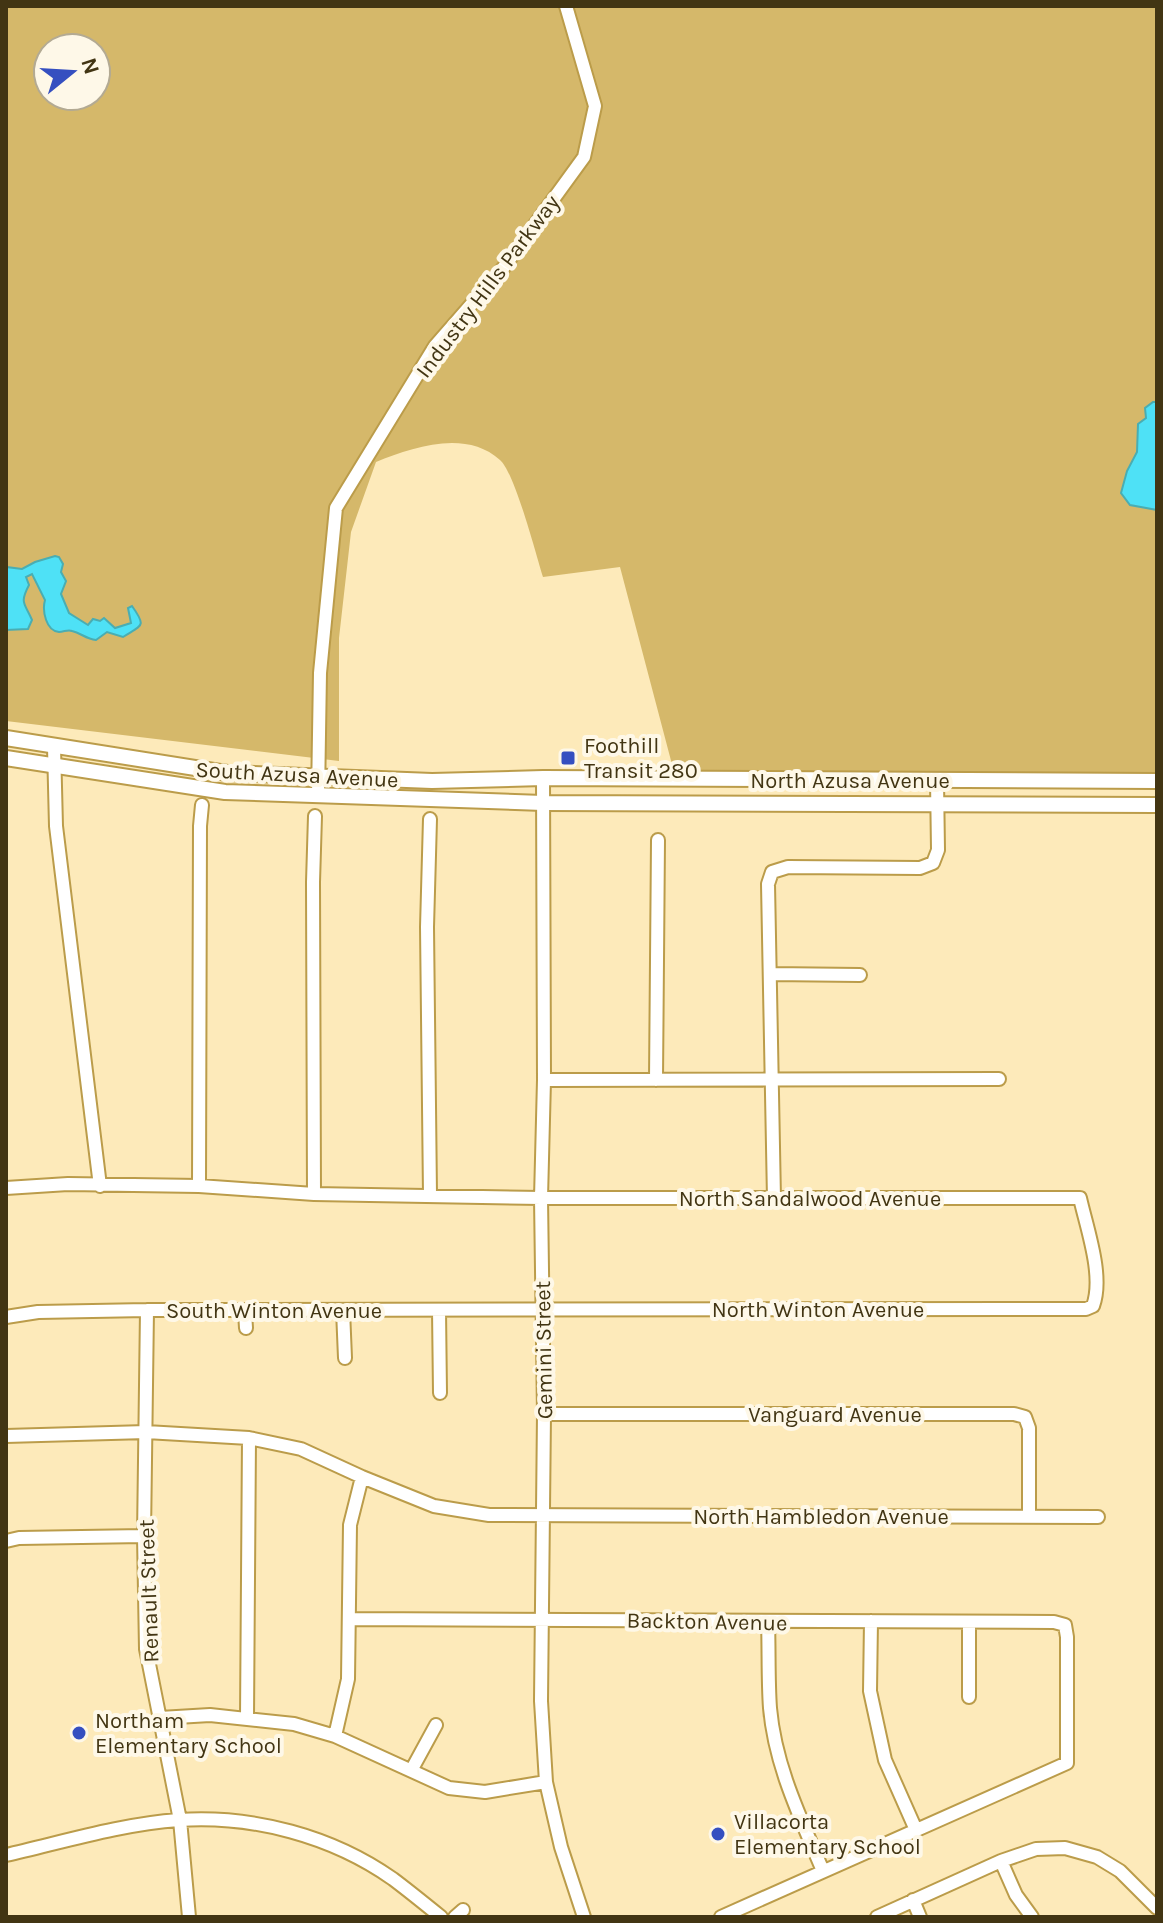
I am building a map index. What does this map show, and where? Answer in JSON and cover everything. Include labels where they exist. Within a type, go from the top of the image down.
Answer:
[{"type":"main road","name":"South Azusa Avenue","points":[[6,738],[227,773],[432,781],[543,778]]},
{"type":"main road","name":"South Azusa Avenue","points":[[6,758],[225,792],[543,803]]},
{"type":"main road","name":"North Azusa Avenue","points":[[543,778],[1157,781]]},
{"type":"main road","points":[[620,803],[651,792],[662,779]]},
{"type":"main road","name":"North Azusa Avenue","points":[[543,803],[1157,805]]},
{"type":"street","name":"Industry Hills Parkway","points":[[318,796],[320,673],[336,508],[435,346],[504,267],[584,157],[595,106],[566,6]]},
{"type":"street","points":[[54,747],[56,826],[100,1186]]},
{"type":"street","name":"Gemini Street","points":[[543,778],[544,1080],[541,1198],[544,1515],[541,1701],[546,1782],[561,1847],[584,1917]]},
{"type":"street","points":[[774,1199],[768,884],[772,872],[788,867],[920,868],[933,863],[938,850],[937,781]]},
{"type":"street","points":[[199,1186],[202,805]]},
{"type":"street","points":[[314,1194],[315,816]]},
{"type":"street","points":[[430,819],[427,927],[430,1195]]},
{"type":"street","points":[[656,1080],[658,840]]},
{"type":"street","points":[[770,974],[860,975]]},
{"type":"street","points":[[544,1080],[999,1079]]},
{"type":"street","name":"North Sandalwood Avenue","points":[[6,1188],[34,1184],[199,1186],[314,1194],[541,1198],[1080,1198],[1093,1251],[1097,1296],[1093,1306]]},
{"type":"street","name":"North Winton Avenue","points":[[542,1309],[1086,1309],[1093,1306]]},
{"type":"street","name":"South Winton Avenue","points":[[6,1317],[38,1312],[147,1310],[542,1309]]},
{"type":"street","name":"Renault Street","points":[[147,1310],[146,1649],[180,1820],[189,1917]]},
{"type":"street","points":[[343,1310],[345,1358]]},
{"type":"street","points":[[439,1310],[440,1393]]},
{"type":"street","points":[[245,1312],[246,1328]]},
{"type":"street","name":"Vanguard Avenue","points":[[544,1414],[1014,1414],[1025,1417],[1029,1428],[1029,1517]]},
{"type":"street","name":"North Hambledon Avenue","points":[[6,1436],[146,1432],[249,1438],[301,1449],[434,1506],[489,1515],[1098,1517]]},
{"type":"street","points":[[247,1718],[249,1438]]},
{"type":"street","points":[[335,1736],[348,1679],[350,1525],[362,1477]]},
{"type":"street","points":[[6,1541],[19,1538],[144,1536]]},
{"type":"street","name":"Backton Avenue","points":[[349,1619],[1054,1622],[1065,1625],[1067,1763],[916,1830]]},
{"type":"street","points":[[721,1917],[916,1830],[885,1760],[870,1691],[871,1621]]},
{"type":"street","points":[[768,1622],[770,1710],[783,1770],[823,1871]]},
{"type":"street","points":[[969,1623],[969,1697]]},
{"type":"street","points":[[160,1718],[210,1715],[294,1724],[335,1736],[449,1788],[485,1792],[546,1782]]},
{"type":"street","points":[[412,1769],[436,1725]]},
{"type":"street","points":[[6,1855],[142,1825],[180,1820],[270,1826],[345,1852],[392,1878],[441,1917]]},
{"type":"street","points":[[877,1917],[1001,1861],[1036,1849],[1050,1848],[1065,1848],[1097,1857],[1120,1871],[1157,1908]]},
{"type":"street","points":[[1001,1861],[1016,1895],[1032,1917]]},
{"type":"street","points":[[913,1900],[920,1917]]},
{"type":"shaded area","points":[[6,6],[1157,6],[1157,777],[674,772],[620,567],[543,577],[506,468],[486,451],[456,443],[406,451],[376,462],[351,532],[339,638],[339,761],[6,721]]},
{"type":"water","points":[[1157,402],[1157,510],[1130,505],[1121,493],[1127,471],[1137,452],[1138,424],[1146,418],[1145,408]]},
{"type":"water","points":[[55,556],[63,564],[61,572],[66,581],[61,594],[69,613],[88,625],[93,619],[100,621],[104,618],[115,628],[131,623],[128,608],[132,606],[140,618],[140,625],[123,637],[107,632],[96,640],[70,630],[55,631],[46,620],[45,600],[32,574],[26,577],[29,585],[24,600],[32,620],[28,629],[6,630],[6,567],[22,569]]},
{"type":"place","name":"Foothill Transit 280","points":[[568,758]]},
{"type":"place","name":"Northam Elementary School","points":[[79,1733]]},
{"type":"place","name":"Villacorta Elementary School","points":[[718,1834]]}]
